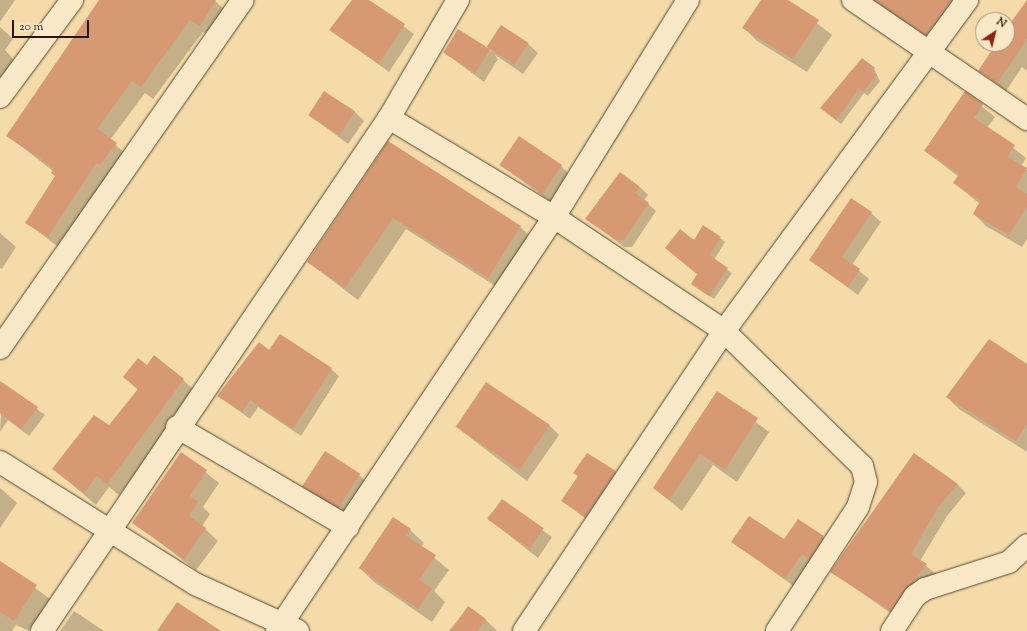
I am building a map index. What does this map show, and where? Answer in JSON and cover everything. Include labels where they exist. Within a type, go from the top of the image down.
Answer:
[{"type":"street","points":[[0,97],[72,0]]},
{"type":"street","points":[[0,348],[243,0]]},
{"type":"street","points":[[42,631],[107,529],[389,118],[458,0]]},
{"type":"street","points":[[0,462],[195,584],[286,628],[348,528],[554,217],[688,0]]},
{"type":"street","points":[[853,0],[928,55],[1027,119]]},
{"type":"street","points":[[524,631],[724,331],[967,0]]},
{"type":"street","points":[[389,118],[554,217],[724,331],[844,444],[862,466],[866,482],[858,507],[777,631]]},
{"type":"street","points":[[177,427],[348,528]]},
{"type":"street","points":[[892,631],[912,601],[925,589],[1009,562],[1027,545]]},
{"type":"building","points":[[99,0],[216,0],[200,26],[190,20],[141,87],[132,81],[97,129],[117,143],[100,165],[96,163],[48,237],[25,223],[55,176],[51,173],[54,168],[6,136]]},
{"type":"building","points":[[352,0],[369,0],[405,24],[379,64],[329,30]]},
{"type":"building","points":[[761,0],[788,0],[819,20],[793,59],[742,28]]},
{"type":"building","points":[[875,0],[951,0],[926,35]]},
{"type":"building","points":[[1027,0],[1027,39],[997,83],[978,71],[991,52],[1015,52],[1015,17]]},
{"type":"building","points":[[501,25],[529,43],[515,65],[487,47]]},
{"type":"building","points":[[458,29],[490,49],[475,73],[443,53]]},
{"type":"building","points":[[862,58],[875,68],[872,72],[877,75],[863,92],[859,89],[836,120],[820,108]]},
{"type":"building","points":[[324,91],[355,111],[339,135],[308,115]]},
{"type":"building","points":[[965,91],[983,104],[974,118],[1015,145],[1007,157],[1027,168],[1016,187],[1027,194],[1027,206],[1009,235],[973,214],[980,201],[953,183],[959,174],[924,151]]},
{"type":"building","points":[[519,136],[562,165],[543,194],[499,165]]},
{"type":"building","points":[[388,141],[521,226],[488,278],[393,218],[345,288],[307,262]]},
{"type":"building","points":[[620,172],[640,187],[635,193],[649,203],[624,240],[616,240],[585,219]]},
{"type":"building","points":[[851,198],[872,212],[842,257],[860,269],[848,287],[809,260]]},
{"type":"building","points":[[703,225],[721,237],[709,255],[728,268],[709,296],[691,284],[697,274],[665,248],[680,229],[694,240]]},
{"type":"building","points":[[280,334],[332,368],[293,429],[250,400],[242,412],[217,396],[259,342],[269,350]]},
{"type":"building","points":[[989,339],[1027,364],[1027,424],[1016,441],[946,397]]},
{"type":"building","points":[[154,355],[184,379],[107,484],[97,476],[84,493],[52,469],[94,415],[109,425],[138,389],[123,377],[138,358],[147,365]]},
{"type":"building","points":[[0,381],[38,407],[21,429],[0,413]]},
{"type":"building","points":[[486,382],[550,425],[520,470],[456,427]]},
{"type":"building","points":[[717,391],[758,418],[725,470],[700,454],[669,500],[653,488]]},
{"type":"building","points":[[325,451],[360,474],[337,509],[302,486]]},
{"type":"building","points":[[181,452],[207,470],[190,496],[198,502],[189,516],[206,528],[184,559],[132,523]]},
{"type":"building","points":[[587,453],[616,471],[585,517],[561,501],[578,476],[573,473]]},
{"type":"building","points":[[914,453],[958,484],[938,507],[911,554],[927,564],[890,611],[830,572]]},
{"type":"building","points":[[502,499],[544,528],[529,549],[488,519]]},
{"type":"building","points":[[749,516],[784,539],[798,519],[824,536],[809,559],[802,554],[785,579],[731,542]]},
{"type":"building","points":[[393,517],[411,529],[406,536],[436,555],[419,580],[432,588],[418,609],[359,568]]},
{"type":"building","points":[[0,561],[37,585],[14,621],[0,612]]},
{"type":"building","points":[[177,602],[221,631],[157,631]]},
{"type":"building","points":[[468,606],[486,619],[477,631],[451,631]]}]
